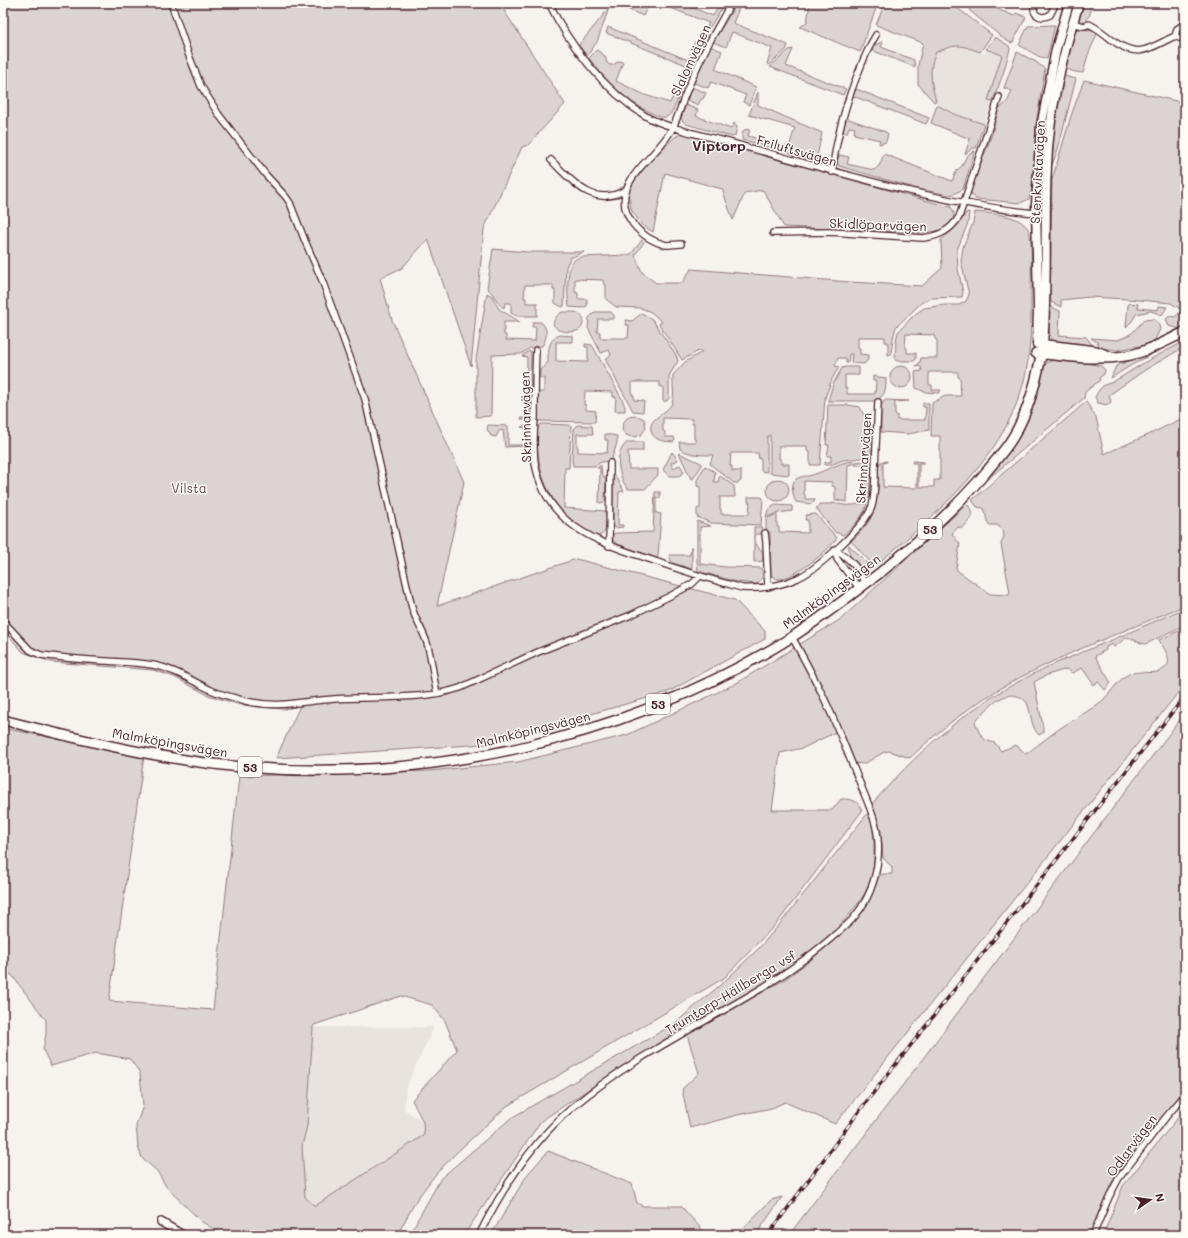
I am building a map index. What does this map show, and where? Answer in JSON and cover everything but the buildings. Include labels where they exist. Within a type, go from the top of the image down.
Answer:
[{"type":"main road","name":"Stenkvistavägen","points":[[1039,349],[1036,214],[1041,127],[1050,72],[1069,3]]},
{"type":"main road","name":"Stenkvistavägen","points":[[1039,349],[1046,276],[1047,165],[1051,115],[1059,74],[1078,3]]},
{"type":"main road","points":[[1064,20],[1072,23]]},
{"type":"main road","points":[[1039,349],[1096,351],[1111,357],[1125,356],[1136,353],[1185,332]]},
{"type":"main road","name":"Malmköpingsvägen","points":[[3,720],[126,749],[191,761],[228,766],[285,770],[348,770],[432,764],[493,753],[580,732],[636,713],[719,677],[792,637],[832,610],[893,562],[949,512],[998,458],[1014,436],[1026,410],[1035,384],[1039,349]]},
{"type":"street","points":[[171,3],[188,54],[201,86],[218,115],[290,203],[322,280],[365,399],[412,608],[415,618],[428,644],[433,676],[438,693]]},
{"type":"street","name":"Friluftsvägen","points":[[550,3],[562,27],[594,70],[628,105],[646,116],[673,127],[832,172],[922,195],[963,203],[1036,214],[1046,214]]},
{"type":"street","name":"Slalomvägen","points":[[625,190],[639,168],[662,144],[673,127],[701,58],[712,35],[732,3]]},
{"type":"street","points":[[1036,3],[1033,9],[1034,13],[1042,18],[1050,15],[1052,12],[1053,3]]},
{"type":"street","points":[[1072,23],[1084,26],[1089,24],[1117,43],[1136,51],[1150,47],[1175,36],[1179,38],[1185,37]]},
{"type":"street","points":[[1175,36],[1177,28],[1185,24]]},
{"type":"street","points":[[832,172],[848,97],[870,44],[876,35]]},
{"type":"street","name":"Skidlöparvägen","points":[[773,233],[830,232],[923,238],[934,237],[942,234],[954,224],[959,217],[999,97]]},
{"type":"street","points":[[551,160],[577,186],[586,192],[602,196],[620,193],[625,190],[626,210],[636,227],[651,239],[660,243],[668,245],[681,244]]},
{"type":"street","name":"Skrinnarvägen","points":[[536,350],[534,451],[536,467],[542,485],[554,508],[581,532],[609,546],[700,576],[742,588],[752,589],[768,587],[800,577],[816,566],[855,532],[868,516],[872,507],[874,487],[878,402]]},
{"type":"street","points":[[609,546],[610,462]]},
{"type":"street","points":[[765,533],[768,587]]},
{"type":"street","points":[[834,550],[844,554],[863,577],[864,585],[856,584],[837,559],[834,550]]},
{"type":"street","points":[[3,621],[34,652],[61,657],[137,662],[165,667],[188,677],[214,692],[272,706],[333,699],[438,693],[460,688],[538,652],[631,615],[692,584],[700,576]]},
{"type":"street","name":"Trumtorp-Hällberga vsf","points":[[479,1235],[510,1179],[541,1138],[574,1106],[619,1072],[788,972],[826,943],[846,925],[855,916],[865,901],[878,865],[878,841],[876,830],[854,769],[824,699],[792,637]]},
{"type":"street","name":"Odlarvägen","points":[[1094,1235],[1109,1197],[1119,1178],[1185,1095]]},
{"type":"street","points":[[161,1222],[183,1235]]},
{"type":"shaded area","points":[[956,45],[965,46],[985,54],[986,49],[1002,55],[988,99],[993,101],[984,124],[954,114],[937,105],[931,84],[931,63],[936,52]]},
{"type":"shaded area","points":[[313,1027],[434,1027],[406,1087],[404,1109],[423,1122],[424,1135],[315,1206],[305,1197],[302,1146],[307,1126]]},
{"type":"green space","name":"Vilsta","points":[[3,3],[499,3],[565,104],[528,145],[522,147],[484,229],[471,366],[428,239],[402,268],[380,278],[392,320],[464,482],[437,606],[576,559],[735,600],[765,631],[765,639],[668,692],[486,744],[276,758],[300,706],[284,709],[237,704],[208,695],[174,677],[153,670],[51,662],[23,652],[3,629]]},
{"type":"green space","points":[[623,3],[649,3],[643,16],[627,9]]},
{"type":"green space","points":[[658,3],[681,3],[713,16],[721,3],[725,3],[703,38],[700,39],[709,23]]},
{"type":"green space","points":[[737,3],[741,3],[733,23],[788,45],[786,50],[769,65],[767,64],[772,48],[732,32],[726,47],[713,42]]},
{"type":"green space","points":[[810,3],[878,3],[860,52],[800,27],[807,22]]},
{"type":"green space","points":[[885,3],[951,3],[992,35],[980,52],[962,46],[954,46],[936,52],[933,58],[931,70],[936,101],[934,102],[918,84],[918,65],[923,43],[876,25]]},
{"type":"green space","points":[[973,3],[983,3],[1014,16],[1016,13],[1026,17],[1013,42],[1011,43],[1004,39],[970,11],[969,8]]},
{"type":"green space","points":[[1080,3],[1090,3],[1090,15],[1083,22],[1079,23],[1076,19]]},
{"type":"green space","points":[[609,8],[597,42],[587,56],[579,45]]},
{"type":"green space","points":[[1055,25],[1047,59],[1038,56],[1019,45],[1028,26]]},
{"type":"green space","points":[[608,27],[688,60],[695,41],[700,45],[685,81],[680,81],[686,65],[606,33]]},
{"type":"green space","points":[[1075,29],[1093,30],[1097,34],[1088,55],[1083,73],[1070,70],[1065,65],[1072,32]]},
{"type":"green space","points":[[995,37],[1009,46],[1010,49],[993,101],[988,100],[1002,55],[986,49]]},
{"type":"green space","points":[[882,42],[881,47],[914,60],[915,67],[871,50],[873,46]]},
{"type":"green space","points":[[712,47],[722,51],[715,69],[756,87],[749,105],[743,102],[746,95],[711,82],[708,88],[694,83],[709,48]]},
{"type":"green space","points":[[793,49],[786,66],[846,89],[843,95],[770,67],[789,50]]},
{"type":"green space","points":[[597,50],[605,56],[607,63],[610,65],[613,65],[619,61],[623,62],[616,81],[645,95],[670,103],[678,85],[681,87],[682,89],[670,114],[666,117],[659,116],[626,98],[610,83],[589,58]]},
{"type":"green space","points":[[1017,52],[1036,62],[1045,69],[1036,124],[1032,191],[1029,199],[1020,203],[976,199],[971,194],[971,189],[991,137],[999,108],[1004,105],[1012,91],[1004,88]]},
{"type":"green space","points":[[1064,76],[1076,79],[1058,149],[1052,165],[1054,130]]},
{"type":"green space","points":[[1084,80],[1185,103],[1185,327],[1181,329],[1169,326],[1166,319],[1170,316],[1175,317],[1182,310],[1171,303],[1089,297],[1061,300],[1061,307],[1051,302],[1052,180],[1071,116]]},
{"type":"green space","points":[[692,87],[706,93],[698,105],[687,100]]},
{"type":"green space","points":[[856,89],[929,118],[926,124],[853,96]]},
{"type":"green space","points":[[758,92],[758,105],[822,133],[816,161],[742,140],[744,130],[750,129],[748,136],[789,147],[795,128],[749,115]]},
{"type":"green space","points":[[686,105],[698,110],[696,116],[731,129],[734,123],[737,127],[735,136],[732,137],[686,124],[681,119]]},
{"type":"green space","points":[[937,105],[954,114],[984,124],[976,148],[973,148],[965,154],[970,139],[931,123]]},
{"type":"green space","points":[[846,118],[886,132],[888,134],[886,142],[879,144],[880,140],[854,134],[855,128],[849,127],[847,133],[843,132]]},
{"type":"green space","points":[[682,133],[951,207],[954,213],[953,221],[939,231],[922,233],[784,227],[763,190],[745,193],[733,220],[722,189],[665,173],[653,232],[642,225],[632,211],[628,194],[639,171],[675,137]]},
{"type":"green space","points":[[975,151],[963,189],[949,195],[918,189],[839,166],[837,161],[839,155],[849,157],[847,164],[874,170],[879,166],[884,154],[952,181],[957,170],[962,166],[965,159],[970,153]]},
{"type":"green space","points":[[969,212],[968,223],[957,250],[958,269],[963,292],[962,297],[931,298],[921,303],[896,327],[891,355],[888,355],[888,342],[885,342],[885,337],[858,337],[858,348],[860,349],[860,354],[868,355],[868,360],[864,364],[851,363],[852,354],[849,354],[848,363],[846,363],[846,358],[838,358],[835,366],[839,367],[832,379],[825,398],[820,465],[810,465],[810,452],[807,451],[807,446],[779,446],[779,459],[781,459],[781,464],[789,464],[789,475],[770,473],[770,435],[767,437],[767,472],[761,471],[761,459],[759,459],[758,453],[731,453],[730,466],[732,466],[732,471],[741,471],[741,481],[738,483],[734,483],[710,464],[713,455],[692,454],[680,449],[679,442],[696,442],[692,419],[663,418],[663,431],[665,432],[665,437],[674,437],[675,440],[673,442],[665,441],[655,437],[651,429],[651,425],[657,417],[670,407],[672,403],[673,375],[685,362],[702,352],[700,350],[682,360],[659,324],[662,322],[651,312],[641,308],[616,307],[606,299],[606,285],[604,285],[603,280],[575,279],[575,292],[578,293],[578,299],[587,299],[587,306],[582,308],[569,307],[568,303],[568,279],[571,264],[574,260],[581,257],[628,255],[631,254],[642,240],[644,242],[635,255],[642,272],[656,283],[682,283],[691,269],[850,282],[922,286],[942,268],[941,240],[957,226],[966,213]]},
{"type":"green space","points":[[975,212],[1000,215],[1015,219],[1025,225],[1030,233],[1030,334],[1028,360],[1023,385],[1013,413],[999,439],[963,486],[920,527],[876,565],[872,564],[851,541],[868,523],[874,510],[877,495],[879,464],[887,461],[883,463],[883,487],[917,488],[917,463],[912,463],[913,461],[924,462],[919,463],[919,487],[934,487],[934,480],[940,480],[940,436],[931,436],[932,403],[945,396],[961,396],[960,378],[958,377],[958,372],[929,372],[929,385],[932,385],[932,390],[941,390],[939,393],[925,392],[916,388],[915,372],[922,371],[921,367],[916,366],[920,362],[921,358],[937,358],[937,340],[935,339],[934,335],[906,334],[905,347],[907,348],[907,353],[916,353],[916,359],[914,361],[895,360],[896,341],[898,332],[914,315],[924,308],[944,305],[959,305],[966,301],[969,295],[961,261],[963,247],[973,223]]},
{"type":"green space","points":[[493,249],[527,252],[584,252],[570,258],[566,267],[564,306],[562,307],[555,303],[555,290],[553,290],[553,285],[525,285],[524,298],[526,298],[526,303],[537,303],[537,316],[517,316],[511,313],[511,303],[505,303],[504,308],[487,288]]},
{"type":"green space","points":[[487,293],[492,296],[499,309],[520,322],[504,322],[504,335],[506,335],[506,340],[535,341],[536,327],[532,327],[533,322],[541,322],[544,325],[546,334],[542,346],[530,348],[521,354],[492,355],[491,416],[476,417],[476,359]]},
{"type":"green space","points":[[1130,303],[1138,304],[1138,308],[1158,310],[1159,306],[1167,307],[1162,315],[1151,311],[1136,314],[1126,327],[1128,305]]},
{"type":"green space","points":[[1049,306],[1060,311],[1059,335],[1086,337],[1094,347],[1057,343],[1051,339],[1049,330]]},
{"type":"green space","points":[[563,312],[575,312],[580,314],[583,317],[582,327],[573,332],[558,330],[553,324],[556,316]]},
{"type":"green space","points":[[595,312],[611,312],[614,315],[614,319],[598,319],[597,332],[600,332],[600,338],[628,338],[629,325],[626,325],[626,320],[632,321],[642,313],[652,319],[676,355],[678,361],[669,376],[669,398],[667,401],[663,401],[663,387],[660,387],[660,382],[632,382],[632,395],[634,395],[634,400],[644,401],[643,412],[633,411],[605,359],[611,355],[609,350],[601,353],[588,328],[589,318]]},
{"type":"green space","points":[[1153,319],[1158,322],[1160,329],[1155,340],[1144,345],[1118,350],[1099,348],[1098,343],[1091,338],[1118,340],[1132,333],[1144,320]]},
{"type":"green space","points":[[560,335],[573,336],[573,342],[556,342],[556,361],[588,362],[588,347],[585,347],[585,344],[592,345],[622,399],[625,411],[615,411],[616,397],[613,397],[613,392],[585,391],[584,405],[586,405],[586,410],[596,411],[595,422],[538,421],[538,392],[544,392],[544,378],[540,378],[540,370],[548,362],[551,342]]},
{"type":"green space","points":[[1185,336],[1111,378],[1116,366],[1149,353]]},
{"type":"green space","points":[[1185,341],[1185,360],[1179,350],[1145,370],[1109,395],[1111,402],[1107,405],[1098,403],[1095,397],[1104,385],[1113,382],[1147,361]]},
{"type":"green space","points":[[531,351],[530,415],[527,420],[522,420],[521,418],[526,418],[527,357],[522,356]]},
{"type":"green space","points":[[1054,360],[1086,363],[1101,366],[1105,370],[1104,374],[1099,378],[1100,380],[1085,392],[1084,398],[988,479],[1006,455],[1042,368],[1048,362]]},
{"type":"green space","points":[[901,366],[909,369],[912,377],[909,385],[901,388],[893,385],[890,377],[893,369]]},
{"type":"green space","points":[[859,367],[859,375],[845,375],[845,388],[847,388],[847,394],[875,394],[876,381],[873,381],[873,376],[886,378],[884,394],[876,401],[828,401],[833,384],[842,368]]},
{"type":"green space","points":[[885,400],[909,401],[895,402],[895,415],[897,415],[897,420],[925,420],[926,407],[923,407],[923,403],[929,403],[929,430],[908,434],[881,432],[881,406]]},
{"type":"green space","points":[[1086,402],[1096,417],[1104,454],[1185,417],[1185,605],[1073,652],[1003,687],[986,697],[954,720],[910,758],[889,751],[884,752],[864,764],[855,763],[842,729],[803,748],[780,753],[772,810],[832,810],[841,799],[848,799],[857,802],[862,811],[777,923],[724,978],[507,1106],[455,1154],[435,1175],[417,1199],[397,1235],[224,1235],[202,1222],[167,1188],[157,1171],[142,1158],[138,1147],[136,1125],[143,1106],[140,1073],[130,1059],[96,1053],[51,1066],[43,1050],[46,1034],[46,1020],[11,974],[3,975],[3,728],[144,756],[109,1001],[213,1010],[239,776],[429,771],[518,762],[627,735],[735,684],[841,619],[966,505],[969,506],[971,510],[971,518],[963,528],[958,527],[952,534],[960,544],[956,568],[990,594],[1009,595],[1010,593],[1001,544],[1004,536],[1003,530],[997,525],[989,525],[983,508],[977,507],[972,500]],"holes":[[[401,996],[432,1005],[445,1021],[457,1050],[412,1100],[423,1122],[424,1135],[315,1206],[305,1197],[302,1146],[307,1126],[314,1025]]]},
{"type":"green space","points":[[828,405],[848,405],[860,407],[866,420],[871,425],[871,457],[843,460],[830,465],[825,465],[825,462],[831,462],[831,456],[827,456],[829,445],[826,445]]},
{"type":"green space","points":[[635,416],[644,419],[646,428],[641,435],[630,437],[622,430],[623,423],[628,417]]},
{"type":"green space","points":[[542,424],[571,426],[569,468],[565,468],[564,508],[605,511],[606,526],[604,533],[601,535],[597,536],[578,526],[567,517],[550,494],[540,468],[538,454],[538,426]]},
{"type":"green space","points":[[488,425],[508,426],[508,445],[526,445],[526,428],[521,427],[525,426],[530,431],[530,445],[505,447],[503,430],[499,431],[496,437],[491,436],[487,429]]},
{"type":"green space","points":[[578,425],[592,426],[593,434],[577,434],[578,452],[607,453],[608,440],[605,440],[605,434],[617,436],[617,443],[611,461],[601,462],[595,466],[573,466],[574,429]]},
{"type":"green space","points":[[628,442],[643,442],[643,451],[628,451],[629,469],[658,469],[658,475],[645,489],[628,489],[622,478],[619,465],[620,452],[623,446]]},
{"type":"green space","points":[[672,452],[678,460],[671,463],[673,468],[680,465],[684,472],[679,476],[669,476],[663,470]]},
{"type":"green space","points":[[679,453],[701,463],[702,465],[693,479],[691,479]]},
{"type":"green space","points":[[853,461],[853,464],[848,465],[847,502],[835,500],[835,487],[832,486],[832,482],[804,481],[805,499],[815,499],[814,502],[811,504],[796,502],[793,495],[793,483],[795,480],[801,477],[814,475],[842,463]]},
{"type":"green space","points":[[869,461],[871,466],[869,498],[865,498],[865,465],[855,465],[855,462]]},
{"type":"green space","points":[[601,465],[602,474],[606,480],[605,501],[599,503],[600,468],[597,468]]},
{"type":"green space","points":[[705,466],[715,472],[714,482],[718,482],[720,476],[734,486],[735,497],[720,497],[721,514],[749,514],[750,502],[748,502],[748,497],[761,497],[763,498],[761,525],[711,523],[697,517],[697,509],[700,508],[700,487],[697,486],[697,480]]},
{"type":"green space","points":[[615,476],[624,491],[619,492],[618,525],[623,525],[623,527],[615,528],[613,524],[613,477]]},
{"type":"green space","points":[[778,479],[786,482],[789,490],[786,498],[778,501],[770,498],[767,490],[770,482]]},
{"type":"green space","points":[[655,492],[660,492],[660,499],[656,497],[656,513],[661,514],[657,558],[617,544],[613,537],[613,534],[616,533],[653,532]]},
{"type":"green space","points":[[832,503],[854,505],[865,503],[867,505],[857,522],[843,535],[835,532],[816,508],[819,507],[819,504]]},
{"type":"green space","points":[[775,505],[792,506],[792,511],[766,517],[768,510]]},
{"type":"green space","points":[[777,514],[777,527],[779,527],[779,532],[808,533],[808,520],[805,520],[806,515],[816,514],[837,538],[811,563],[785,578],[779,579],[775,578],[771,574],[770,532],[766,532],[766,519]]},
{"type":"green space","points":[[697,521],[711,526],[700,527],[700,564],[726,567],[761,568],[762,577],[757,584],[737,582],[698,571]]},
{"type":"green space","points":[[754,527],[762,527],[762,534],[756,534],[755,542],[763,552],[763,561],[754,562]]},
{"type":"green space","points":[[849,545],[871,567],[871,569],[861,570],[858,568],[850,555]]},
{"type":"green space","points":[[691,547],[692,569],[672,563],[669,555],[690,555]]},
{"type":"green space","points":[[1185,608],[1185,625],[1145,644],[1127,637],[1114,647],[1112,644],[1106,647],[1106,650],[1095,656],[1111,683],[1105,690],[1098,682],[1094,685],[1082,668],[1072,673],[1067,669],[1047,675],[1034,682],[1044,732],[1039,735],[1034,728],[1027,703],[1018,696],[1011,695],[1001,698],[975,722],[979,732],[985,740],[995,743],[1001,751],[1016,745],[1026,754],[1059,729],[1102,701],[1125,676],[1135,672],[1151,673],[1161,671],[1165,668],[1168,658],[1159,640],[1185,628],[1185,684],[835,1124],[785,1102],[772,1108],[737,1115],[690,1128],[682,1089],[699,1073],[687,1035],[784,980],[812,959],[846,928],[866,904],[880,875],[892,874],[892,867],[883,858],[881,831],[872,804],[888,786],[939,736],[977,707],[997,694],[1045,668]]},
{"type":"green space","points":[[1185,713],[1185,1089],[1120,1169],[1111,1184],[1089,1235],[952,1235],[942,1232],[950,1235],[789,1235]]},
{"type":"green space","points":[[867,814],[872,827],[874,842],[874,865],[870,882],[858,904],[839,926],[821,943],[802,959],[781,973],[694,1023],[681,1028],[541,1121],[464,1235],[409,1235],[441,1178],[511,1118],[674,1024],[725,981],[760,947],[779,925]]},
{"type":"green space","points":[[1185,1109],[1185,1235],[1103,1235],[1123,1186]]},
{"type":"green space","points":[[548,1151],[632,1184],[637,1203],[643,1206],[681,1206],[707,1235],[491,1235],[527,1175]]},
{"type":"green space","points":[[782,1197],[756,1235],[736,1235],[771,1200]]},
{"type":"railway","points":[[768,1235],[863,1106],[1185,696]]},
{"type":"district","name":"Viptorp","points":[[719,145]]}]
